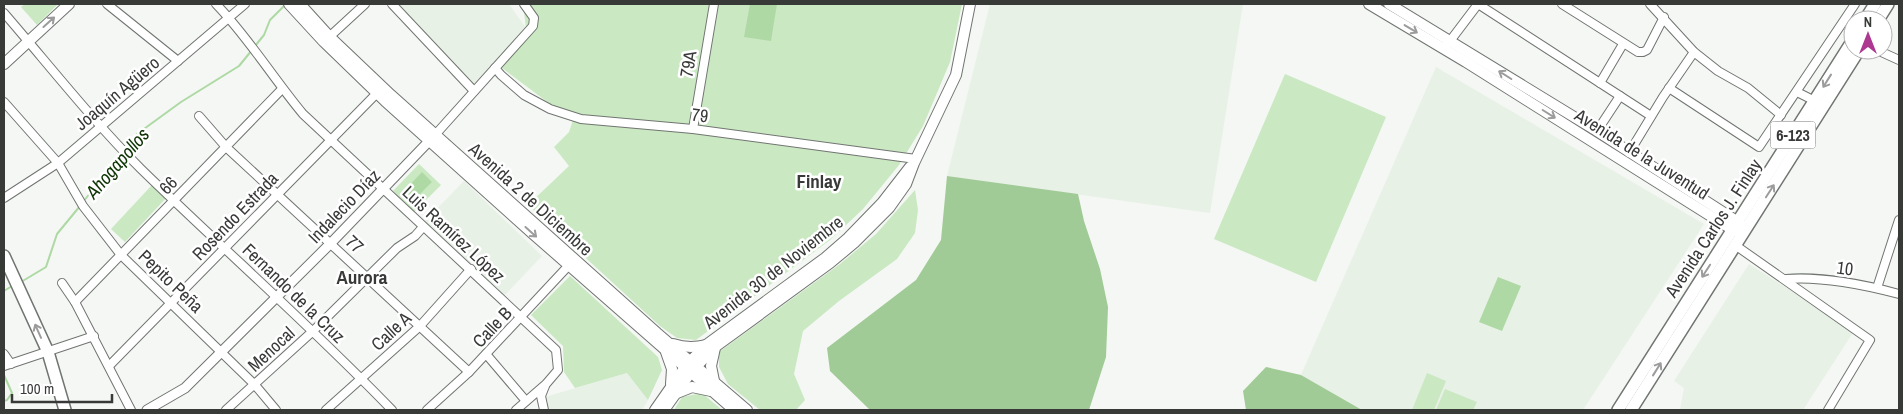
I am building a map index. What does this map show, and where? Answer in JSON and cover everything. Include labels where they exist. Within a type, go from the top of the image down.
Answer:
[{"type":"main road","points":[[4,64],[70,4]]},
{"type":"main road","name":"Avenida 2 de Diciembre","points":[[289,4],[299,7],[327,39],[380,90],[572,263],[691,366],[713,386],[734,410]]},
{"type":"main road","name":"Avenida 30 de Noviembre","points":[[655,410],[691,366],[711,346],[830,263],[854,243],[889,208],[906,184],[956,75],[970,4]]},
{"type":"main road","name":"Avenida de la Juventud","points":[[1369,4],[1447,44],[1581,121],[1738,228]]},
{"type":"main road","name":"Avenida de la Juventud","points":[[1389,4],[1575,131],[1738,228]]},
{"type":"main road","name":"Avenida Carlos J. Finlay","points":[[1820,103],[1843,59]]},
{"type":"main road","name":"Avenida Carlos J. Finlay","points":[[1618,410],[1820,103],[1852,60]]},
{"type":"main road","points":[[1575,131],[1581,121]]},
{"type":"main road","name":"Avenida Carlos J. Finlay","points":[[1631,410],[1735,245],[1738,228]]},
{"type":"main road","points":[[4,256],[48,352],[65,410]]},
{"type":"main road","points":[[666,346],[711,346],[713,386],[673,390],[672,369],[666,346]]},
{"type":"main road","name":"Avenida 2 de Diciembre","points":[[713,386],[747,410]]},
{"type":"main road","name":"Avenida 30 de Noviembre","points":[[664,410],[673,390]]},
{"type":"street","points":[[107,4],[178,61]]},
{"type":"street","name":"Luis Ramírez López","points":[[216,4],[303,114],[556,350],[558,370],[546,384]]},
{"type":"street","name":"Joaquín Agüero","points":[[4,198],[58,162],[245,4]]},
{"type":"street","points":[[327,39],[365,4]]},
{"type":"street","points":[[392,4],[474,91]]},
{"type":"street","name":"Indalecio Díaz","points":[[147,410],[185,388],[331,243],[432,138],[533,26],[534,18],[524,4]]},
{"type":"street","name":"79A","points":[[693,129],[714,4]]},
{"type":"street","points":[[1447,44],[1478,4],[1651,116]]},
{"type":"street","points":[[1562,4],[1638,52],[1647,50],[1664,17]]},
{"type":"street","points":[[1650,4],[1664,17],[1694,52],[1718,71],[1748,88],[1781,115]]},
{"type":"street","points":[[1669,88],[1759,147],[1855,4]]},
{"type":"street","name":"Fernando de la Cruz","points":[[4,13],[120,147],[313,331],[392,410]]},
{"type":"street","points":[[1600,82],[1623,44]]},
{"type":"street","points":[[1629,152],[1694,52]]},
{"type":"street","name":"79","points":[[495,68],[524,95],[550,109],[581,119],[693,129],[915,161]]},
{"type":"street","name":"66","points":[[75,302],[282,89]]},
{"type":"street","name":"Rosendo Estrada","points":[[109,366],[380,90]]},
{"type":"street","points":[[1797,92],[1820,103]]},
{"type":"street","points":[[1597,131],[1620,96]]},
{"type":"street","name":"Pepito Peña","points":[[4,102],[58,162],[81,203],[121,254],[255,385],[276,410]]},
{"type":"street","name":"77","points":[[199,116],[226,147],[278,193],[469,372]]},
{"type":"street","points":[[1878,288],[1899,220]]},
{"type":"street","name":"Menocal","points":[[230,409],[397,248],[408,242],[423,227]]},
{"type":"street","points":[[1735,245],[1786,279],[1870,340],[1828,410]]},
{"type":"street","name":"Calle B","points":[[427,410],[469,372],[572,263]]},
{"type":"street","name":"Calle A","points":[[326,410],[420,326],[470,269]]},
{"type":"street","name":"10","points":[[1786,279],[1801,278],[1878,288],[1899,294]]},
{"type":"street","points":[[62,283],[94,336],[131,410]]},
{"type":"street","points":[[4,354],[7,365],[94,336]]},
{"type":"street","points":[[486,354],[526,401]]},
{"type":"street","points":[[516,410],[546,384]]},
{"type":"street","points":[[544,410],[541,396],[546,384]]},
{"type":"shaded area","points":[[25,4],[58,4],[37,25],[21,7]]},
{"type":"shaded area","points":[[397,4],[509,4],[526,28],[474,84]]},
{"type":"shaded area","points":[[523,4],[962,4],[950,62],[923,126],[899,165],[863,209],[830,240],[696,340],[677,338],[660,326],[528,205],[569,166],[554,147],[569,132],[575,114],[550,104],[494,62],[526,28]]},
{"type":"shaded area","points":[[750,4],[777,4],[771,41],[744,37]]},
{"type":"shaded area","points":[[990,4],[1243,4],[1210,213],[947,176]]},
{"type":"shaded area","points":[[1436,67],[1704,224],[1583,410],[1362,410],[1301,375]]},
{"type":"shaded area","points":[[1285,74],[1386,117],[1316,282],[1214,239]]},
{"type":"shaded area","points":[[419,164],[441,185],[414,212],[393,191]]},
{"type":"shaded area","points":[[422,172],[432,182],[415,199],[405,190]]},
{"type":"shaded area","points":[[947,176],[1078,194],[1084,221],[1100,269],[1108,307],[1106,357],[1089,410],[870,410],[830,371],[827,348],[916,280],[941,240]]},
{"type":"shaded area","points":[[464,181],[542,256],[504,296],[425,221]]},
{"type":"shaded area","points":[[152,185],[167,197],[125,242],[111,229]]},
{"type":"shaded area","points":[[915,190],[918,210],[915,233],[897,259],[839,301],[803,331],[794,374],[805,400],[796,410],[760,410],[728,384],[719,367],[719,352],[840,264],[876,234]]},
{"type":"shaded area","points":[[1749,264],[1854,331],[1803,410],[1680,410],[1684,388],[1674,381]]},
{"type":"shaded area","points":[[570,276],[658,357],[662,370],[648,400],[627,373],[575,388],[564,372],[563,346],[531,315]]},
{"type":"shaded area","points":[[1498,277],[1521,286],[1502,331],[1479,322]]},
{"type":"shaded area","points":[[1266,367],[1301,375],[1362,410],[1246,410],[1243,391]]},
{"type":"shaded area","points":[[627,373],[648,400],[642,410],[549,410],[545,397]]},
{"type":"shaded area","points":[[1427,373],[1446,381],[1434,410],[1412,410]]},
{"type":"shaded area","points":[[1445,389],[1477,402],[1473,410],[1436,410]]},
{"type":"shaded area","points":[[702,393],[722,410],[674,410],[682,397]]},
{"type":"waterway","name":"Ahogapollos","points":[[255,46],[264,35],[270,20],[286,4]]},
{"type":"waterway","name":"Ahogapollos","points":[[125,149],[137,134],[181,102],[239,66],[252,50]]},
{"type":"waterway","name":"Ahogapollos","points":[[83,202],[122,153]]},
{"type":"waterway","name":"Ahogapollos","points":[[21,282],[46,267],[57,234],[80,206]]},
{"type":"waterway","name":"Ahogapollos","points":[[4,291],[12,286]]},
{"type":"waterway","name":"Ahogapollos","points":[[4,375],[12,393],[4,401]]},
{"type":"district","name":"Finlay","points":[[819,181]]},
{"type":"district","name":"Aurora","points":[[362,277]]}]
